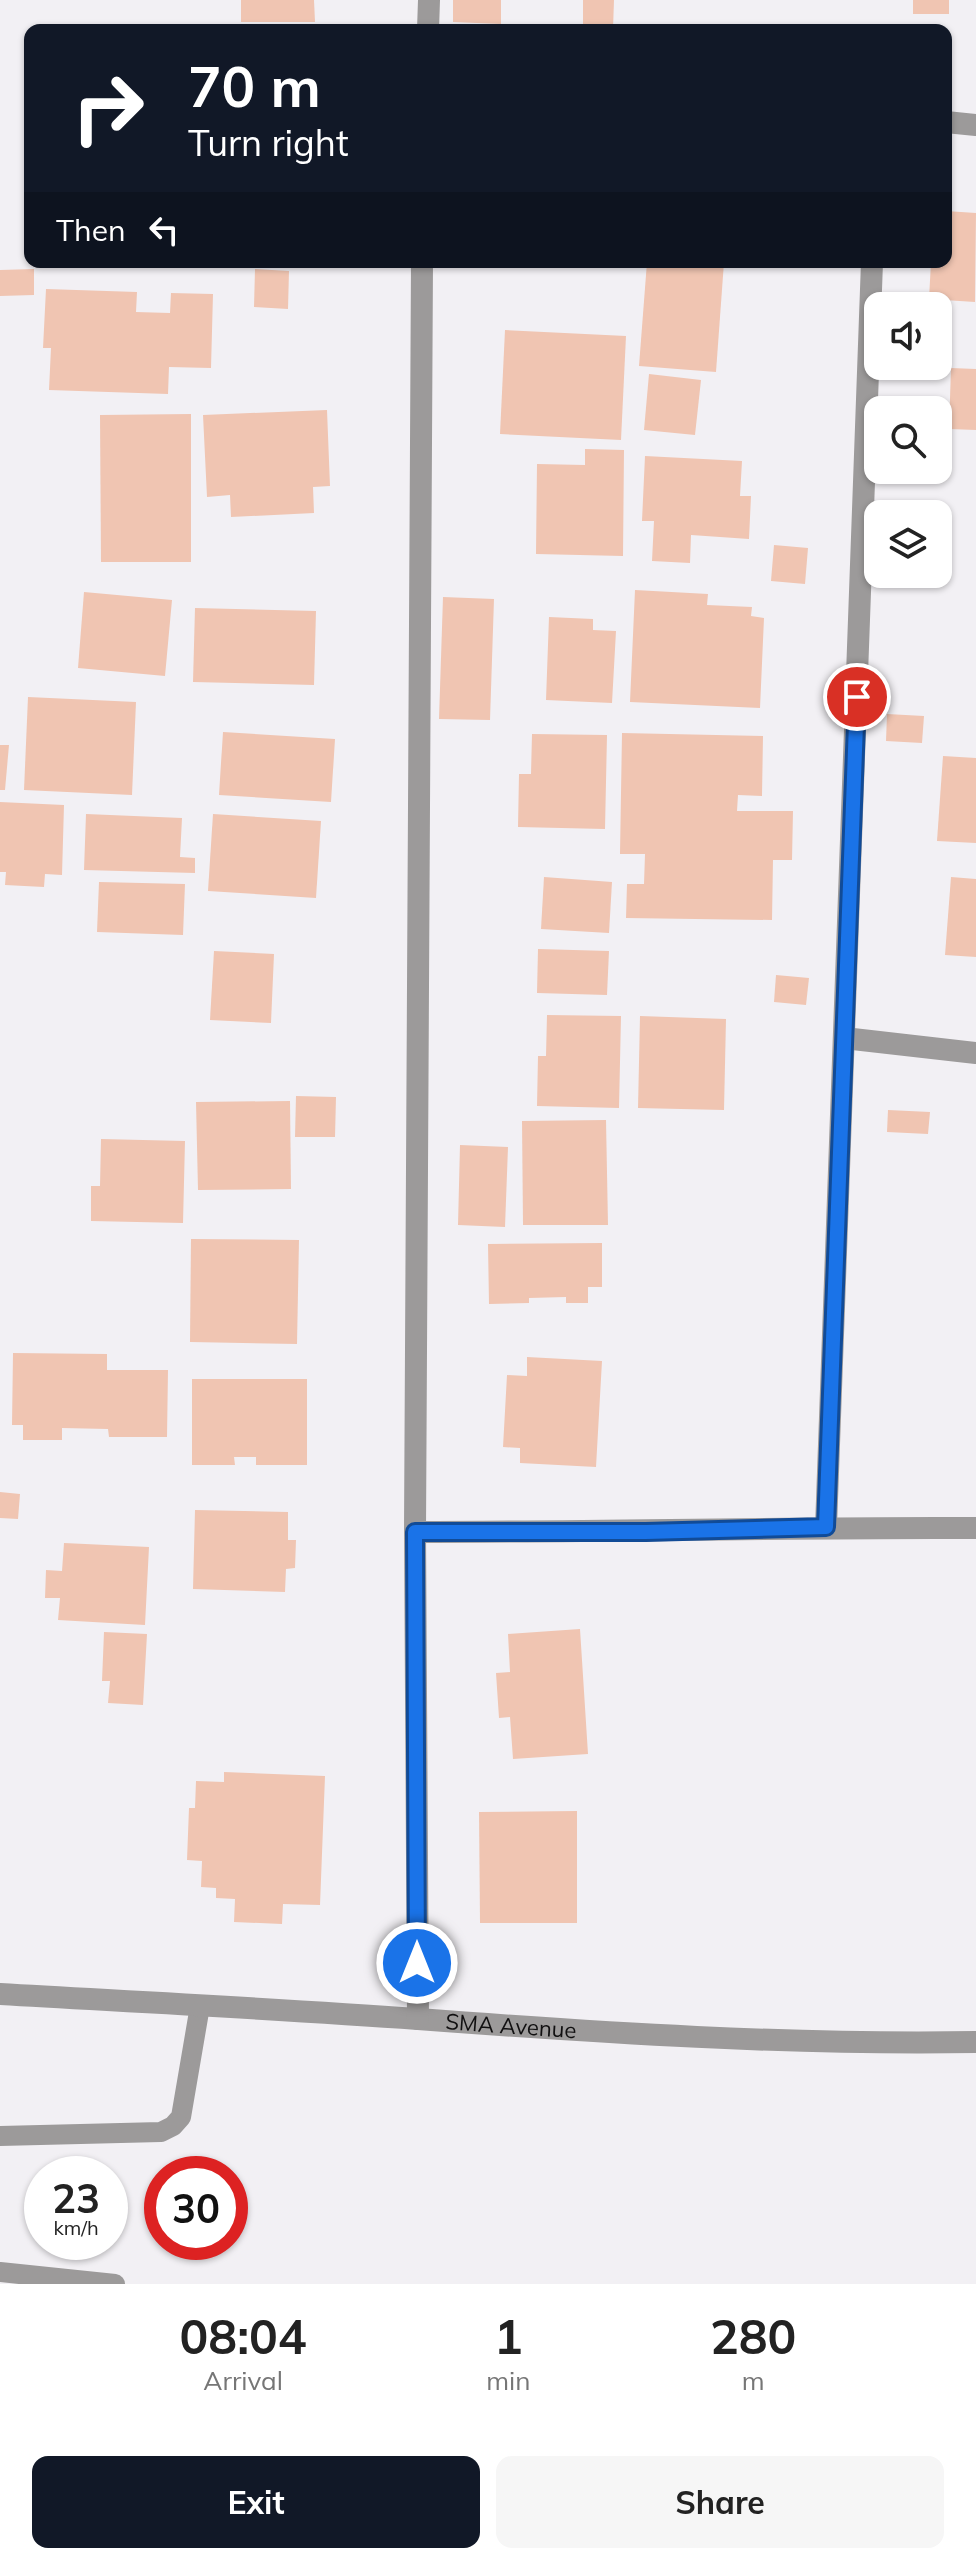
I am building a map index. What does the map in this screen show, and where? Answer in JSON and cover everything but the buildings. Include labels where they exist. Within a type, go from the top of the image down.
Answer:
[{"type":"street","points":[[428,24],[429,0]]},
{"type":"street","points":[[952,123],[976,125]]},
{"type":"street","points":[[418,2019],[415,1532],[422,268]]},
{"type":"street","points":[[826,1527],[872,268]]},
{"type":"street","points":[[844,1038],[976,1053]]},
{"type":"street","points":[[415,1532],[976,1528]]},
{"type":"street","name":"SMA Avenue","points":[[0,1994],[553,2030],[738,2038],[976,2042]]},
{"type":"lane","points":[[0,2136],[161,2132],[173,2126],[181,2117],[200,2006]]},
{"type":"lane","points":[[0,2272],[115,2284]]},
{"type":"route","points":[[417,1963],[415,1532],[646,1532],[826,1527],[857,697]]}]
